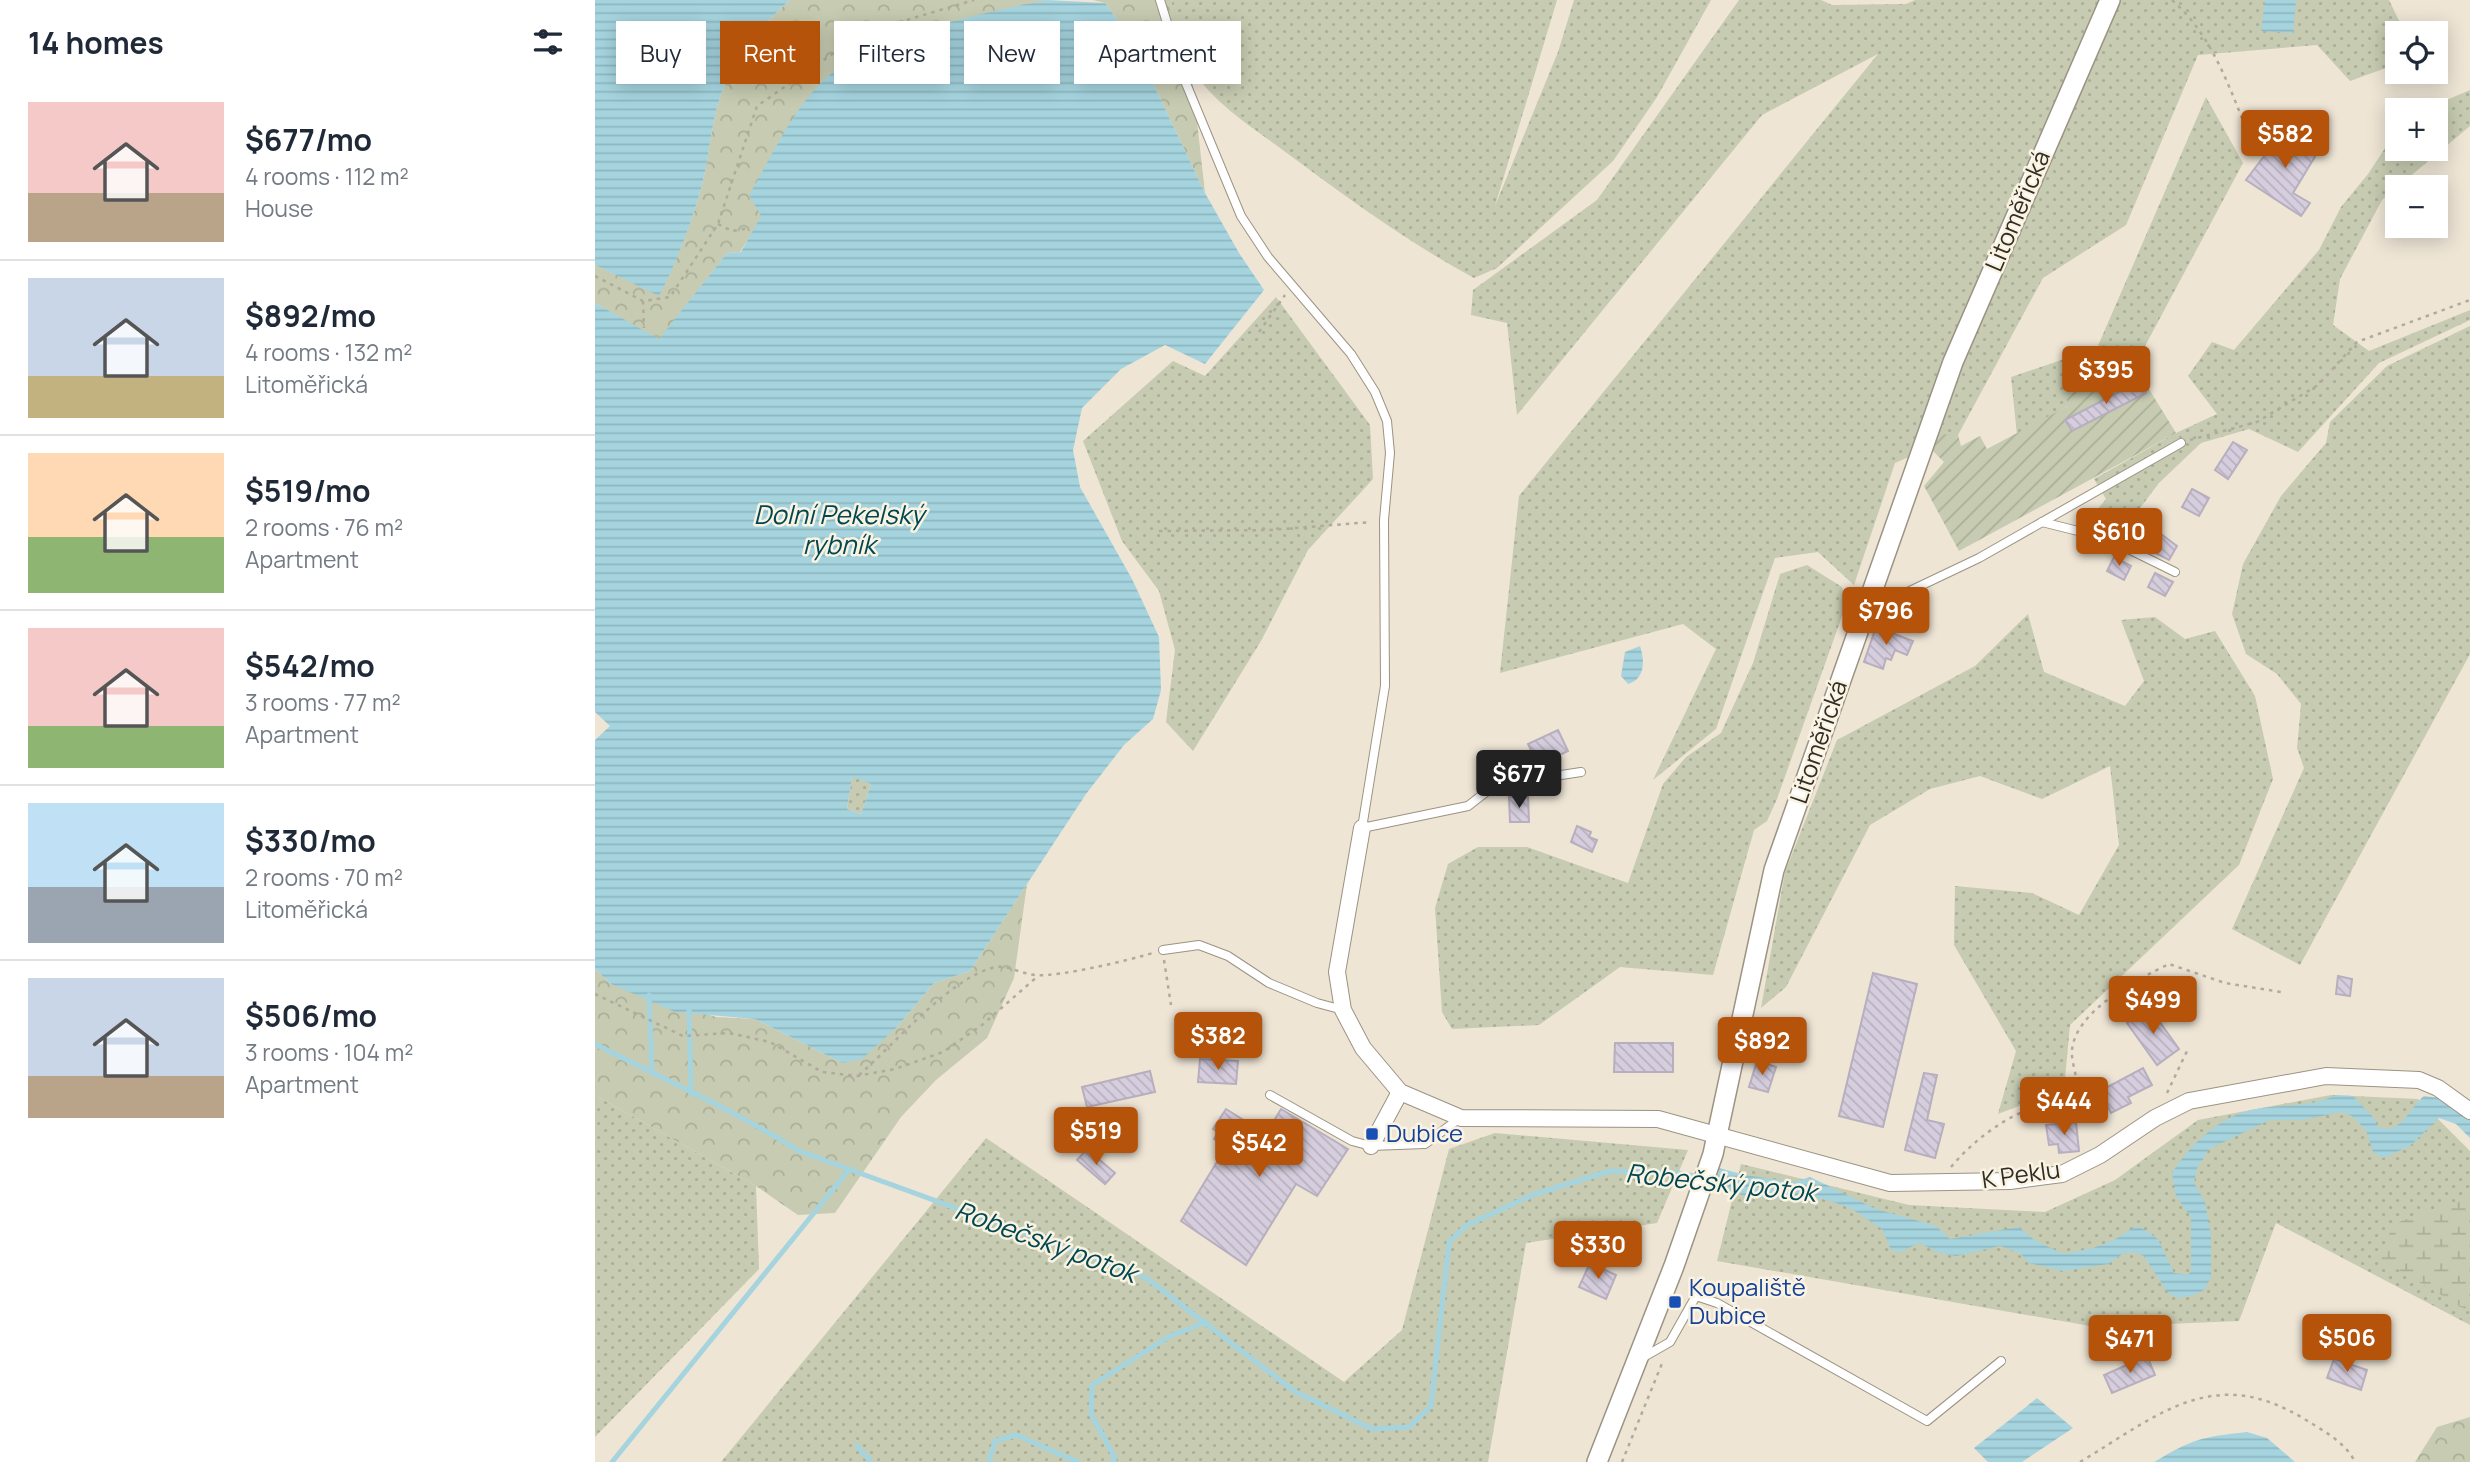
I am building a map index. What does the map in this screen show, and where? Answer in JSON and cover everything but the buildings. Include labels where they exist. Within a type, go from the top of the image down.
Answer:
[{"type":"street","name":"Litoměřická","points":[[1597,1462],[1697,1203],[1715,1145],[1773,870],[1953,362],[2109,0]]},
{"type":"street","points":[[1362,828],[1336,972],[1343,1010],[1363,1048],[1400,1093],[1461,1118]]},
{"type":"street","name":"K Peklu","points":[[1461,1118],[1658,1119],[1715,1145],[1890,1184],[2010,1181],[2062,1174],[2100,1155],[2155,1118],[2189,1101],[2326,1076],[2419,1080],[2438,1088],[2470,1111]]},
{"type":"street","points":[[1371,1146],[1400,1093]]},
{"type":"lane","points":[[1160,0],[1185,81],[1241,216],[1268,257],[1351,354],[1375,392],[1387,421],[1390,453],[1384,520],[1385,686],[1362,828],[1468,806],[1504,778],[1548,778],[1581,772]]},
{"type":"lane","points":[[1867,606],[1921,586],[2042,522],[2181,443]]},
{"type":"lane","points":[[2042,522],[2106,538],[2175,572]]},
{"type":"lane","points":[[1163,950],[1199,944],[1228,956],[1269,983],[1343,1010]]},
{"type":"lane","points":[[1271,1095],[1352,1141],[1371,1146],[1425,1144],[1461,1118]]},
{"type":"lane","points":[[1636,1361],[1670,1342],[1696,1296],[1717,1303],[1927,1421],[2001,1360]]},
{"type":"path","points":[[595,276],[643,301],[670,297],[718,224],[757,106],[863,33],[974,0]]},
{"type":"path","points":[[2172,0],[2188,15],[2213,52],[2257,155]]},
{"type":"path","points":[[718,224],[733,231],[750,228]]},
{"type":"path","points":[[1259,332],[1293,284]]},
{"type":"path","points":[[2181,443],[2257,422],[2318,385],[2357,342],[2470,300]]},
{"type":"path","points":[[643,301],[644,328]]},
{"type":"path","points":[[1159,531],[1298,529],[1384,520]]},
{"type":"path","points":[[857,1076],[893,1046],[928,1007],[997,967],[1038,976],[1137,958],[1163,950],[1171,1005]]},
{"type":"path","points":[[1938,1183],[1973,1142],[2011,1117],[2066,1097],[2077,1083],[2072,1049],[2082,1028],[2097,1009],[2133,982],[2169,964],[2225,983],[2281,992]]},
{"type":"path","points":[[595,993],[683,1037],[729,1033],[770,1042],[822,1072],[857,1076],[895,1069],[943,1052],[982,1025],[1038,976]]},
{"type":"path","points":[[2155,1118],[2188,1049]]},
{"type":"path","points":[[1622,1462],[1670,1342]]},
{"type":"path","points":[[2080,1462],[2176,1404],[2210,1394],[2236,1394],[2280,1404],[2330,1435],[2355,1462]]},
{"type":"green space","points":[[790,0],[1047,0],[950,23],[834,21],[834,84],[846,84],[740,252],[727,253],[659,340],[595,303],[595,265],[659,295],[694,213],[718,105],[725,84],[820,84],[820,21],[769,21]]},
{"type":"green space","points":[[1093,0],[1171,0],[1175,21],[1118,21],[1105,3]]},
{"type":"green space","points":[[1171,0],[1557,0],[1495,206],[1558,52],[1574,0],[1711,0],[1657,97],[1613,161],[1497,268],[1474,278],[1377,218],[1330,185],[1247,124],[1203,84],[1241,84],[1241,21],[1175,21]]},
{"type":"green space","points":[[1739,0],[1821,0],[1832,5],[1906,4],[1915,0],[2389,0],[2399,21],[2385,21],[2385,68],[2350,81],[2317,45],[2198,55],[2126,225],[2043,278],[1958,435],[1895,463],[1854,585],[1818,552],[1775,558],[1716,729],[1653,780],[1716,649],[1683,624],[1500,673],[1519,496],[1878,54],[1762,115],[1517,415],[1507,323],[1471,315],[1473,290],[1597,200]]},
{"type":"green space","points":[[1153,84],[1193,84],[1205,193]]},
{"type":"green space","points":[[2470,90],[2470,126],[2448,144],[2448,99]]},
{"type":"green space","points":[[2206,97],[2243,163],[2137,361],[2017,435],[2011,377],[2097,348]]},
{"type":"green space","points":[[2385,148],[2385,161],[2428,161],[2412,175],[2385,175],[2385,197],[2340,279],[2333,325],[2369,351],[2470,310],[2470,320],[2379,363],[2298,452],[2249,429],[2201,443],[2159,483],[2125,528],[2082,528],[2106,499],[2094,479],[2176,433],[2217,414],[2188,376],[2212,342],[2234,350],[2319,250],[2341,207]]},
{"type":"green space","points":[[1276,297],[1370,425],[1373,479],[1308,550],[1261,641],[1193,751],[1166,722],[1175,650],[1159,591],[1122,541],[1083,441],[1173,361],[1205,376]]},
{"type":"green space","points":[[2470,326],[2470,654],[2300,965],[2232,929],[2304,768],[2297,748],[2301,704],[2277,674],[2246,654],[2232,614],[2243,564],[2281,496],[2326,443],[2330,422],[2387,366]]},
{"type":"green space","points":[[2133,363],[2176,433],[1959,551],[1924,486],[1944,462],[1933,451],[1939,434],[1958,435],[1961,446],[1980,436],[1987,449],[2068,406],[2064,385],[2085,373],[2097,387]]},
{"type":"green space","points":[[1807,565],[1842,587],[1847,602],[1777,799],[1767,821],[1754,830],[1713,975],[1620,967],[1539,1025],[1452,1029],[1442,1012],[1435,908],[1448,864],[1478,847],[1527,847],[1628,883],[1663,784],[1686,757],[1721,733],[1753,663],[1780,574]]},
{"type":"green space","points":[[2028,614],[2044,672],[2125,706],[2144,681],[2121,620],[2155,617],[2185,639],[2215,631],[2255,696],[2273,779],[2239,865],[2070,1025],[2064,1089],[1998,1114],[2016,1051],[1954,945],[1955,886],[2032,893],[2079,915],[2119,845],[2110,766],[2042,799],[1980,776],[1930,789],[1870,825],[1786,987],[1761,1008],[1785,872],[1837,740],[1975,666]]},
{"type":"green space","points":[[852,776],[871,784],[861,814],[847,809]]},
{"type":"green space","points":[[1027,884],[1014,978],[987,1038],[936,1080],[901,1117],[835,1213],[798,1215],[756,1186],[595,1095],[595,969],[611,984],[716,1017],[755,1019],[842,1063],[897,1027],[934,983],[970,971]]},
{"type":"green space","points":[[595,1095],[756,1186],[759,1269],[595,1437]]},
{"type":"green space","points":[[2331,1095],[2418,1099],[2470,1151],[2470,1325],[2276,1223],[2239,1321],[2096,1327],[1717,1261],[1741,1164],[1909,1205],[2045,1212],[2115,1180],[2198,1120]]},
{"type":"green space","points":[[1495,1133],[1688,1150],[1657,1223],[1526,1243],[1488,1462],[721,1462],[986,1138],[1344,1382],[1402,1330],[1449,1149]]},
{"type":"green space","points":[[2470,1197],[2470,1312],[2380,1259],[2393,1224]]},
{"type":"green space","points":[[2470,1417],[2470,1462],[2415,1462],[2437,1427]]},
{"type":"water","points":[[595,0],[790,0],[768,21],[720,21],[720,84],[725,84],[718,105],[694,213],[659,296],[595,265]]},
{"type":"water","name":"Dolní Pekelský rybník","points":[[1047,0],[1105,3],[1118,21],[1074,21],[1074,84],[1153,84],[1205,193],[1239,253],[1264,290],[1205,364],[1165,345],[1121,369],[1082,408],[1073,450],[1080,487],[1132,579],[1159,637],[1161,690],[1153,719],[1124,745],[1086,794],[970,971],[934,983],[897,1027],[862,1059],[842,1063],[755,1019],[675,1012],[611,984],[595,969],[595,740],[610,726],[595,712],[595,303],[659,339],[727,253],[741,252],[761,216],[749,195],[791,121],[822,82],[834,73],[834,84],[950,84],[950,22]],"holes":[[[852,777],[871,784],[861,814],[847,809]]]},
{"type":"water","points":[[2265,0],[2296,0],[2293,33],[2261,31]]},
{"type":"water","points":[[1640,646],[1643,658],[1641,674],[1628,684],[1621,676],[1625,652]]},
{"type":"water","points":[[2336,1095],[2353,1096],[2374,1118],[2378,1127],[2386,1129],[2399,1124],[2424,1096],[2440,1098],[2470,1118],[2470,1138],[2456,1124],[2439,1118],[2410,1146],[2383,1158],[2373,1152],[2366,1130],[2352,1116],[2342,1112],[2302,1120],[2270,1120],[2209,1149],[2197,1168],[2194,1183],[2205,1202],[2211,1236],[2211,1277],[2205,1289],[2197,1294],[2178,1298],[2168,1293],[2144,1256],[2137,1253],[2124,1253],[2108,1264],[2063,1271],[2029,1263],[2020,1253],[2000,1246],[1956,1256],[1940,1253],[1919,1243],[1901,1252],[1891,1250],[1882,1229],[1852,1209],[1831,1201],[1804,1195],[1775,1199],[1752,1197],[1713,1188],[1719,1168],[1745,1175],[1794,1182],[1810,1177],[1876,1209],[1936,1226],[1950,1239],[2019,1227],[2033,1239],[2063,1254],[2093,1248],[2114,1240],[2134,1227],[2140,1227],[2158,1239],[2174,1273],[2187,1275],[2191,1272],[2191,1217],[2176,1196],[2172,1173],[2189,1150],[2210,1130],[2234,1116],[2262,1108],[2318,1102]]},
{"type":"water","points":[[2037,1398],[2073,1428],[2022,1462],[1988,1462],[1974,1448]]},
{"type":"water","points":[[2247,1432],[2267,1438],[2295,1462],[2154,1462],[2198,1440]]},
{"type":"waterway","points":[[649,995],[652,1073]]},
{"type":"waterway","points":[[689,1008],[691,1094]]},
{"type":"waterway","name":"Robečský potok","points":[[595,1044],[724,1108],[799,1151],[1145,1277],[1294,1391],[1372,1429],[1409,1427],[1431,1406],[1449,1242],[1467,1225],[1535,1194],[1610,1171],[1678,1173],[1722,1181]]},
{"type":"waterway","points":[[612,1462],[848,1171]]},
{"type":"waterway","points":[[1112,1462],[1115,1458],[1091,1414],[1092,1385],[1170,1336],[1207,1322]]},
{"type":"waterway","points":[[989,1462],[995,1441],[1016,1435],[1078,1462]]},
{"type":"waterway","points":[[857,1446],[871,1462]]},
{"type":"place","name":"Dubice","points":[[1372,1134]]},
{"type":"place","name":"Koupaliště Dubice","points":[[1675,1302]]}]
